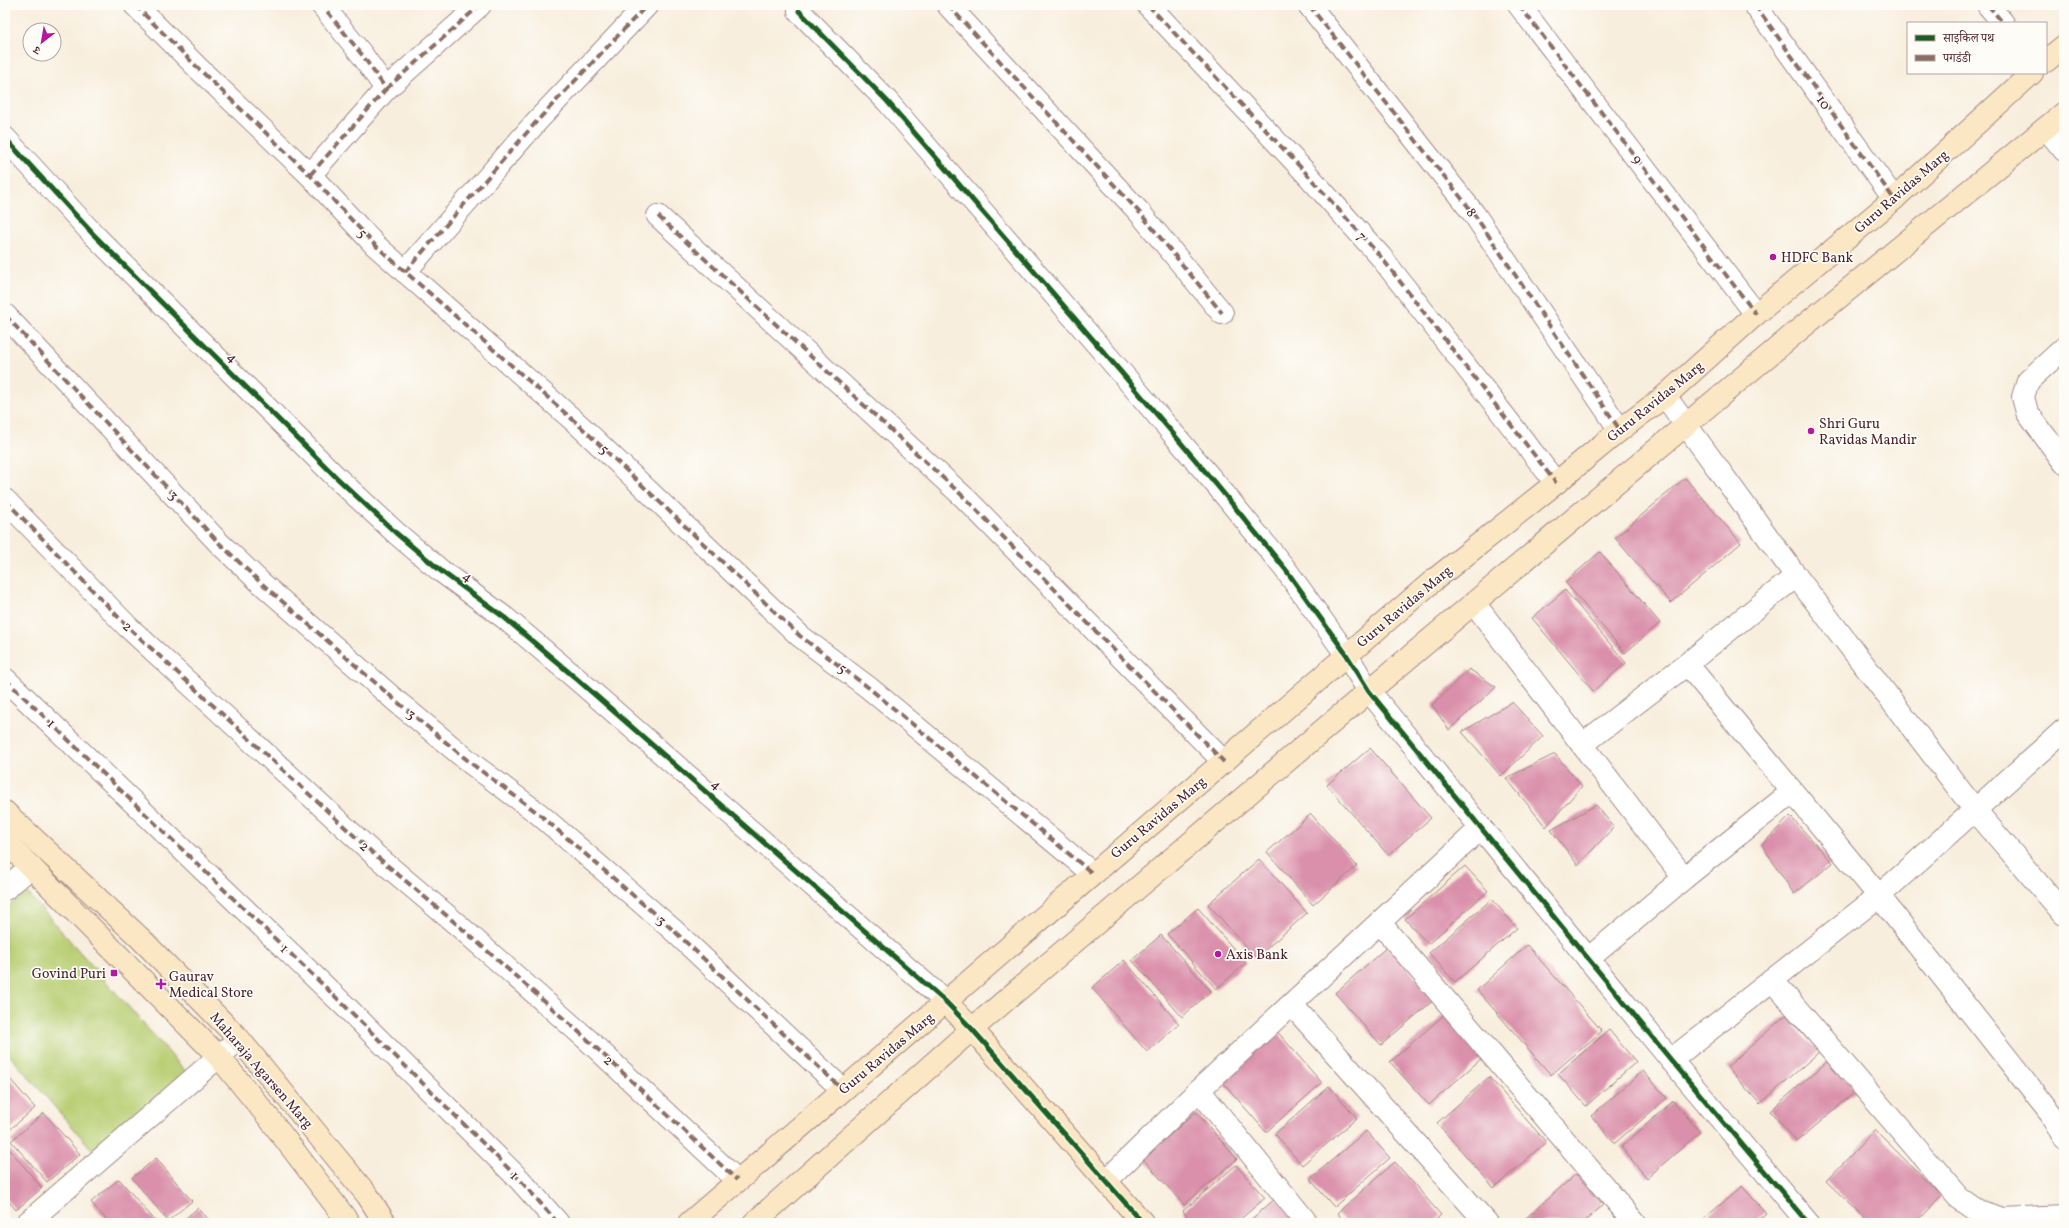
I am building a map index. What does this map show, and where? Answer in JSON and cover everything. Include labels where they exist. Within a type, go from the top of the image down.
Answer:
[{"type":"main road","points":[[2047,60],[2064,46]]},
{"type":"main road","name":"Guru Ravidas Marg","points":[[689,1223],[842,1089],[946,1002],[1092,874],[1224,762],[1346,654],[1434,580],[1556,484],[1620,430],[1666,396],[1756,314],[1894,199],[2031,74]]},
{"type":"main road","points":[[754,1223],[972,1029],[1369,691],[1794,334],[2064,113]]},
{"type":"main road","name":"Maharaja Agarsen Marg","points":[[5,812],[139,937],[239,1039],[368,1196],[385,1223]]},
{"type":"main road","name":"Maharaja Agarsen Marg","points":[[5,841],[219,1057],[269,1118],[348,1223]]},
{"type":"main road","points":[[31,867],[48,852]]},
{"type":"main road","points":[[946,1002],[1107,1180],[1143,1223]]},
{"type":"street","name":"5","points":[[135,5],[205,75],[310,175],[374,245],[580,426],[800,636],[870,688],[1092,874]]},
{"type":"street","points":[[322,5],[363,56],[386,88]]},
{"type":"street","points":[[310,175],[386,88],[480,5]]},
{"type":"street","points":[[405,272],[537,122],[647,5]]},
{"type":"street","points":[[948,5],[1140,213],[1222,313]]},
{"type":"street","name":"7","points":[[1148,5],[1305,172],[1380,257],[1556,484]]},
{"type":"street","name":"8","points":[[1309,5],[1474,214],[1620,430]]},
{"type":"street","name":"9","points":[[1519,5],[1756,314]]},
{"type":"street","name":"10","points":[[1755,5],[1894,199]]},
{"type":"street","points":[[1988,5],[2002,22]]},
{"type":"street","points":[[798,11],[887,101],[1120,371],[1286,570],[1346,654],[1369,691],[1671,1060],[1808,1223]]},
{"type":"street","points":[[2046,128],[2064,150]]},
{"type":"street","name":"4","points":[[5,138],[92,234],[330,472],[396,533],[441,571],[506,618],[686,773],[946,1002]]},
{"type":"street","points":[[658,216],[966,500],[1224,762]]},
{"type":"street","name":"3","points":[[5,315],[219,543],[260,582],[395,700],[472,764],[539,814],[672,929],[842,1089]]},
{"type":"street","points":[[2064,348],[2028,381],[2023,397],[2027,412],[2064,462]]},
{"type":"street","points":[[1666,396],[1796,576],[1975,810],[2064,914]]},
{"type":"street","name":"2","points":[[5,500],[139,637],[375,855],[459,926],[589,1041],[737,1180]]},
{"type":"street","points":[[1583,744],[1687,664],[1796,576]]},
{"type":"street","points":[[1474,603],[1684,878]]},
{"type":"street","points":[[1687,664],[1879,896],[2051,1114],[2064,1139]]},
{"type":"street","name":"1","points":[[5,679],[346,1007],[520,1180],[558,1223]]},
{"type":"street","points":[[1671,1060],[1879,896],[2064,730]]},
{"type":"street","points":[[1588,959],[1684,878],[1792,792]]},
{"type":"street","points":[[1107,1180],[1199,1090],[1380,923],[1451,854],[1481,828]]},
{"type":"street","points":[[5,889],[31,867]]},
{"type":"street","points":[[1380,923],[1635,1223]]},
{"type":"street","points":[[1772,980],[1958,1197],[1978,1211],[2004,1219],[2064,1216]]},
{"type":"street","points":[[1292,1005],[1487,1223]]},
{"type":"street","points":[[27,1223],[239,1039]]},
{"type":"street","points":[[1199,1090],[1308,1223]]},
{"type":"green space","points":[[26,891],[187,1073],[95,1153],[5,1050],[5,909]]},
{"type":"building","points":[[1685,478],[1741,543],[1671,603],[1615,538]]},
{"type":"building","points":[[1600,552],[1660,623],[1625,653],[1565,582]]},
{"type":"building","points":[[1565,590],[1626,663],[1593,691],[1532,618]]},
{"type":"building","points":[[1469,669],[1496,687],[1449,730],[1432,705]]},
{"type":"building","points":[[1512,702],[1543,736],[1501,776],[1462,732]]},
{"type":"building","points":[[1370,748],[1431,818],[1388,855],[1327,785]]},
{"type":"building","points":[[1555,754],[1582,786],[1546,827],[1506,778]]},
{"type":"building","points":[[1596,805],[1614,827],[1578,865],[1551,830]]},
{"type":"building","points":[[1311,814],[1357,866],[1313,905],[1267,852]]},
{"type":"building","points":[[1790,816],[1833,863],[1794,894],[1762,845]]},
{"type":"building","points":[[1259,859],[1307,913],[1256,958],[1208,904]]},
{"type":"building","points":[[1465,866],[1488,891],[1428,944],[1405,919]]},
{"type":"building","points":[[1492,899],[1517,928],[1455,982],[1429,953]]},
{"type":"building","points":[[1198,908],[1246,963],[1216,989],[1167,934]]},
{"type":"building","points":[[1161,935],[1211,991],[1182,1017],[1132,960]]},
{"type":"building","points":[[1527,945],[1602,1031],[1551,1075],[1477,990]]},
{"type":"building","points":[[1388,946],[1435,999],[1381,1045],[1335,993]]},
{"type":"building","points":[[1124,960],[1179,1024],[1147,1052],[1092,988]]},
{"type":"building","points":[[1445,1014],[1483,1057],[1429,1105],[1390,1062]]},
{"type":"building","points":[[1786,1015],[1819,1052],[1760,1104],[1727,1067]]},
{"type":"building","points":[[1275,1029],[1322,1083],[1266,1132],[1219,1078]]},
{"type":"building","points":[[1609,1030],[1636,1062],[1586,1106],[1558,1074]]},
{"type":"building","points":[[1829,1060],[1856,1091],[1797,1142],[1770,1111]]},
{"type":"building","points":[[1643,1071],[1667,1098],[1615,1143],[1591,1116]]},
{"type":"building","points":[[1489,1077],[1546,1142],[1494,1188],[1437,1123]]},
{"type":"building","points":[[10,1079],[35,1108],[7,1132],[5,1130],[5,1083]]},
{"type":"building","points":[[1329,1086],[1357,1118],[1302,1165],[1275,1134]]},
{"type":"building","points":[[1673,1101],[1700,1132],[1647,1178],[1621,1147]]},
{"type":"building","points":[[1196,1112],[1237,1159],[1184,1205],[1143,1159]]},
{"type":"building","points":[[44,1113],[80,1154],[47,1182],[11,1141]]},
{"type":"building","points":[[1875,1130],[1942,1196],[1916,1223],[1870,1223],[1826,1181]]},
{"type":"building","points":[[1366,1131],[1390,1158],[1334,1207],[1310,1179]]},
{"type":"building","points":[[5,1144],[42,1188],[16,1210],[5,1197]]},
{"type":"building","points":[[156,1158],[192,1201],[168,1221],[132,1178]]},
{"type":"building","points":[[1395,1162],[1441,1215],[1432,1223],[1346,1223],[1337,1213]]},
{"type":"building","points":[[1236,1165],[1265,1198],[1236,1223],[1193,1223],[1183,1211]]},
{"type":"building","points":[[1576,1174],[1603,1205],[1583,1223],[1520,1223]]},
{"type":"building","points":[[119,1179],[157,1223],[109,1223],[91,1202]]},
{"type":"building","points":[[1742,1186],[1766,1213],[1755,1223],[1699,1223]]},
{"type":"building","points":[[1276,1198],[1298,1223],[1247,1223]]},
{"type":"building","points":[[198,1208],[212,1223],[180,1223]]},
{"type":"marked path","points":[[135,5],[200,70],[310,175],[375,245],[580,426],[800,636],[869,688],[1092,873]]},
{"type":"marked path","points":[[310,175],[386,89],[363,56],[322,5]]},
{"type":"marked path","points":[[386,89],[480,5]]},
{"type":"marked path","points":[[405,272],[537,121],[647,5]]},
{"type":"marked path","points":[[948,5],[1140,213],[1222,313]]},
{"type":"marked path","points":[[1148,5],[1305,172],[1381,257],[1556,483]]},
{"type":"marked path","points":[[1309,5],[1474,214],[1620,430]]},
{"type":"marked path","points":[[1519,5],[1756,314]]},
{"type":"marked path","points":[[1755,5],[1894,199]]},
{"type":"marked path","points":[[1988,5],[2002,22]]},
{"type":"marked path","points":[[658,216],[966,499],[1224,762]]},
{"type":"marked path","points":[[5,315],[219,543],[260,582],[395,700],[472,764],[539,814],[672,929],[842,1089]]},
{"type":"marked path","points":[[5,500],[127,626],[375,855],[459,926],[589,1041],[737,1180]]},
{"type":"marked path","points":[[5,679],[346,1007],[520,1180],[558,1223]]},
{"type":"cycle path","points":[[799,11],[887,101],[1220,489],[1286,570],[1346,654],[1369,691],[1671,1060],[1808,1223]]},
{"type":"cycle path","points":[[5,138],[93,234],[336,477],[396,533],[441,571],[505,618],[578,680],[946,1002],[972,1029],[1143,1223]]},
{"type":"place","name":"HDFC Bank","points":[[1773,257]]},
{"type":"place","name":"Shri Guru Ravidas Mandir","points":[[1811,431]]},
{"type":"place","name":"Axis Bank","points":[[1218,954]]},
{"type":"place","name":"Govind Puri","points":[[114,973]]},
{"type":"place","name":"Gaurav Medical Store","points":[[161,984]]}]
